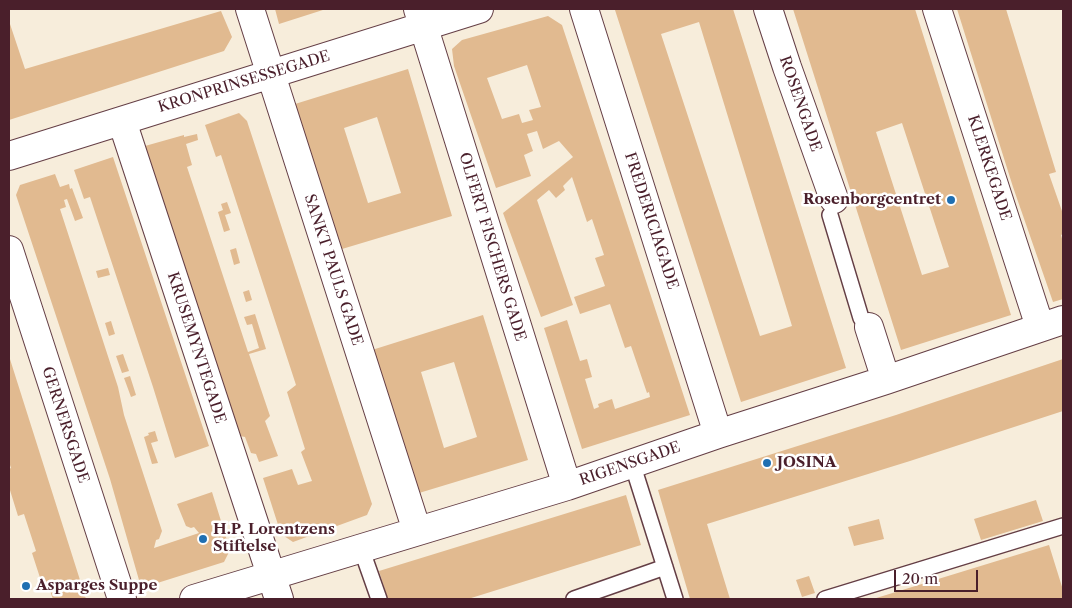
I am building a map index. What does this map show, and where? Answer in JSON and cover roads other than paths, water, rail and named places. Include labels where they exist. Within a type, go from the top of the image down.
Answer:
[{"type":"street","name":"SANKT PAULS GADE","points":[[250,9],[417,531]]},
{"type":"street","name":"KRONPRINSESSEGADE","points":[[9,156],[271,74],[420,18],[479,9]]},
{"type":"street","name":"FREDERICIAGADE","points":[[584,9],[718,434]]},
{"type":"street","name":"ROSENGADE","points":[[768,9],[832,207]]},
{"type":"street","name":"KLERKEGADE","points":[[937,9],[1052,324]]},
{"type":"street","name":"OLFERT FISCHERS GADE","points":[[420,18],[567,486]]},
{"type":"street","name":"KRUSEMYNTEGADE","points":[[122,121],[275,588]]},
{"type":"street","name":"GERNERSGADE","points":[[9,250],[122,599]]},
{"type":"street","name":"RIGENSGADE","points":[[194,599],[275,588],[361,548],[567,486],[1052,324]]},
{"type":"street","points":[[869,327],[886,380]]},
{"type":"lane","points":[[832,207],[861,318],[869,327]]},
{"type":"lane","points":[[632,464],[675,599]]},
{"type":"lane","points":[[825,599],[1063,526]]},
{"type":"lane","points":[[361,548],[379,599]]},
{"type":"lane","points":[[574,599],[665,567]]},
{"type":"place","name":"Rosenborgcentret","points":[[951,200]]},
{"type":"place","name":"JOSINA","points":[[767,463]]},
{"type":"place","name":"H.P. Lorentzens Stiftelse","points":[[203,539]]},
{"type":"place","name":"Asparges Suppe","points":[[26,586]]}]
